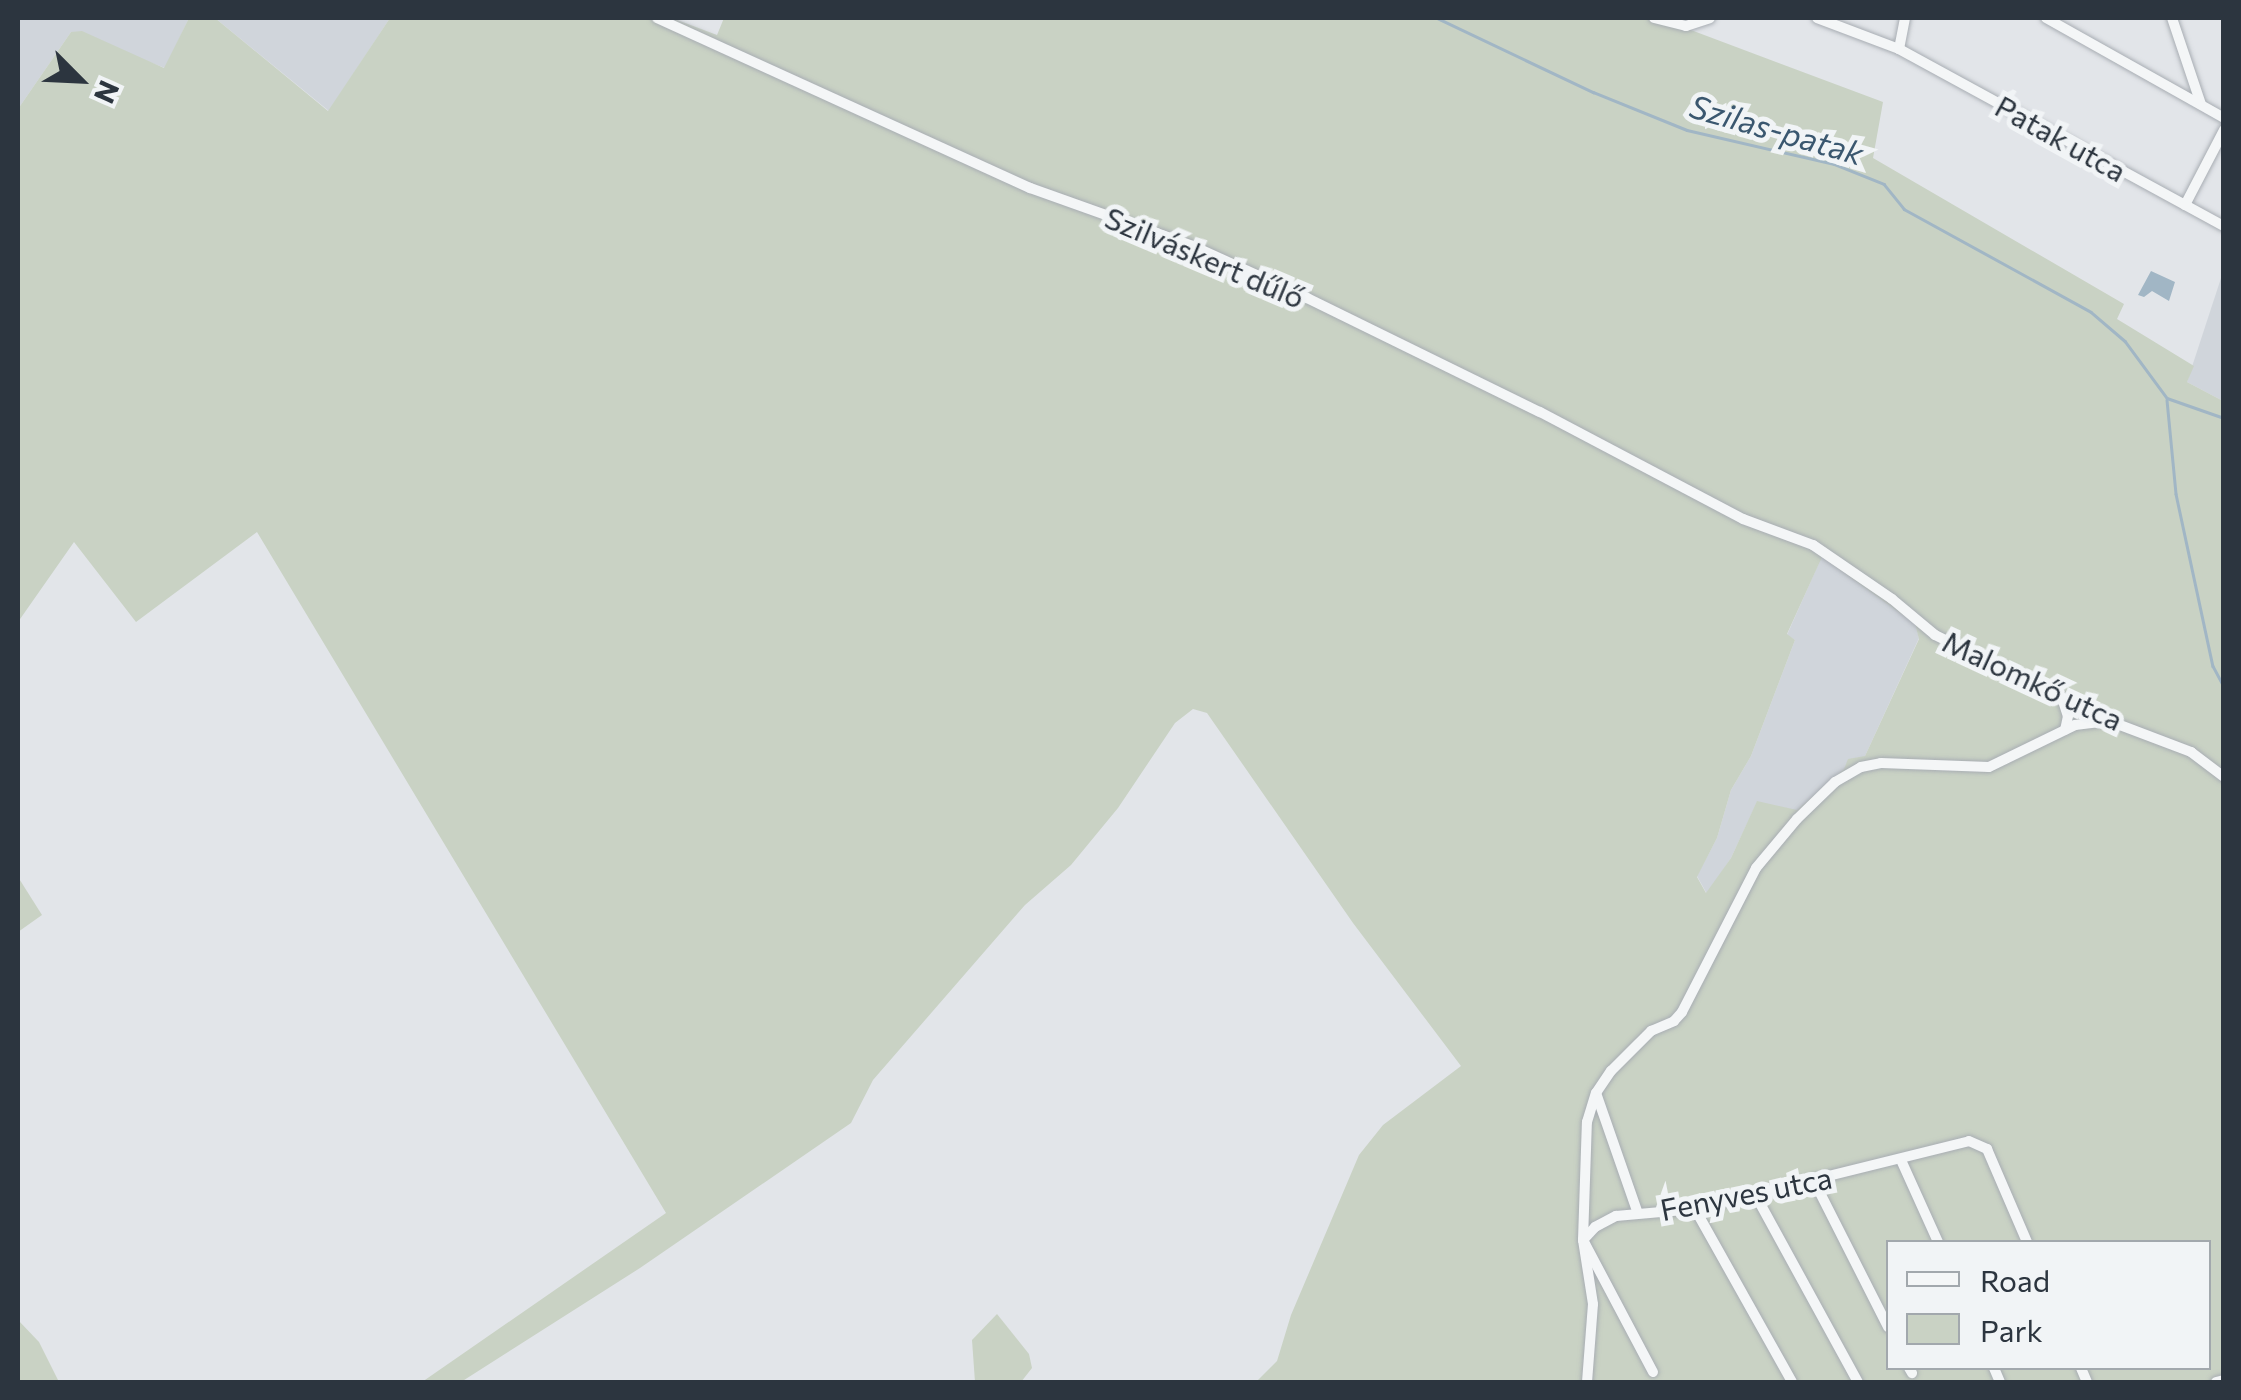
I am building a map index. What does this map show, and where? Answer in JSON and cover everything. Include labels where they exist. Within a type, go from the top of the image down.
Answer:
[{"type":"street","name":"Szilváskert dűlő","points":[[657,18],[1030,188],[1221,258],[1540,412],[1743,519]]},
{"type":"street","points":[[1654,18],[1686,26],[1710,18]]},
{"type":"street","name":"Patak utca","points":[[1817,18],[1899,49],[2224,226]]},
{"type":"street","points":[[1899,49],[1905,18]]},
{"type":"street","points":[[2046,18],[2224,118]]},
{"type":"street","points":[[2172,18],[2201,104]]},
{"type":"street","points":[[2185,205],[2224,130]]},
{"type":"street","name":"Malomkő utca","points":[[1743,519],[1813,545],[1892,599],[1934,635],[2112,722],[2191,752],[2224,776]]},
{"type":"street","points":[[2060,696],[2068,709],[2065,730]]},
{"type":"street","points":[[1587,1382],[1593,1304],[1583,1240],[1587,1122],[1596,1093],[1636,1045],[1682,1012],[1756,868],[1824,790],[1860,767],[1881,763],[1990,767],[2065,730],[2087,722],[2112,722]]},
{"type":"street","name":"Fenyves utca","points":[[1596,1093],[1637,1212],[1662,1216],[1695,1210],[1976,1142],[1986,1149],[2026,1240]]},
{"type":"street","points":[[1901,1160],[1937,1240]]},
{"type":"street","points":[[1814,1181],[1886,1323]]},
{"type":"street","points":[[1756,1196],[1858,1382]]},
{"type":"street","points":[[1695,1210],[1792,1382]]},
{"type":"street","points":[[1583,1240],[1595,1227],[1637,1212]]},
{"type":"street","points":[[1583,1240],[1654,1372]]},
{"type":"street","points":[[2216,1382],[2224,1380]]},
{"type":"shaded area","points":[[18,18],[189,18],[165,68],[71,32],[18,109]]},
{"type":"shaded area","points":[[215,18],[390,18],[329,111]]},
{"type":"shaded area","points":[[2223,272],[2223,401],[2187,382]]},
{"type":"shaded area","points":[[1822,556],[1915,624],[1919,638],[1865,756],[1844,769],[1797,811],[1757,802],[1731,858],[1707,894],[1697,876],[1717,838],[1731,790],[1751,756],[1795,640],[1787,635]]},
{"type":"green space","points":[[189,18],[215,18],[328,111],[390,18],[672,18],[717,35],[724,18],[1659,18],[1883,102],[1873,158],[2124,304],[2117,319],[2194,366],[2187,382],[2223,401],[2223,1382],[1256,1382],[1277,1361],[1291,1315],[1359,1155],[1383,1125],[1461,1066],[1353,923],[1207,713],[1193,709],[1175,723],[1118,808],[1071,865],[1025,905],[873,1080],[851,1123],[640,1268],[461,1382],[422,1382],[666,1213],[257,532],[136,622],[74,542],[18,622],[18,109],[71,32],[82,31],[164,68]],"holes":[[[1822,557],[1915,624],[1919,639],[1865,756],[1848,759],[1844,769],[1797,810],[1757,801],[1731,858],[1706,893],[1697,877],[1717,838],[1731,790],[1751,756],[1795,640],[1787,634]]]},
{"type":"green space","points":[[18,877],[42,915],[18,932]]},
{"type":"green space","points":[[997,1314],[1029,1354],[1032,1368],[1021,1382],[975,1382],[972,1340]]},
{"type":"green space","points":[[18,1320],[39,1342],[59,1382],[18,1382]]},
{"type":"water","points":[[2151,271],[2175,282],[2169,301],[2152,291],[2144,297],[2138,295]]},
{"type":"waterway","name":"Szilas-patak","points":[[1437,18],[1593,92],[1687,130],[1834,164],[1884,184],[1904,209],[2091,312],[2125,341],[2167,398],[2224,418]]},
{"type":"waterway","points":[[2167,400],[2176,494],[2213,666],[2224,687]]}]
